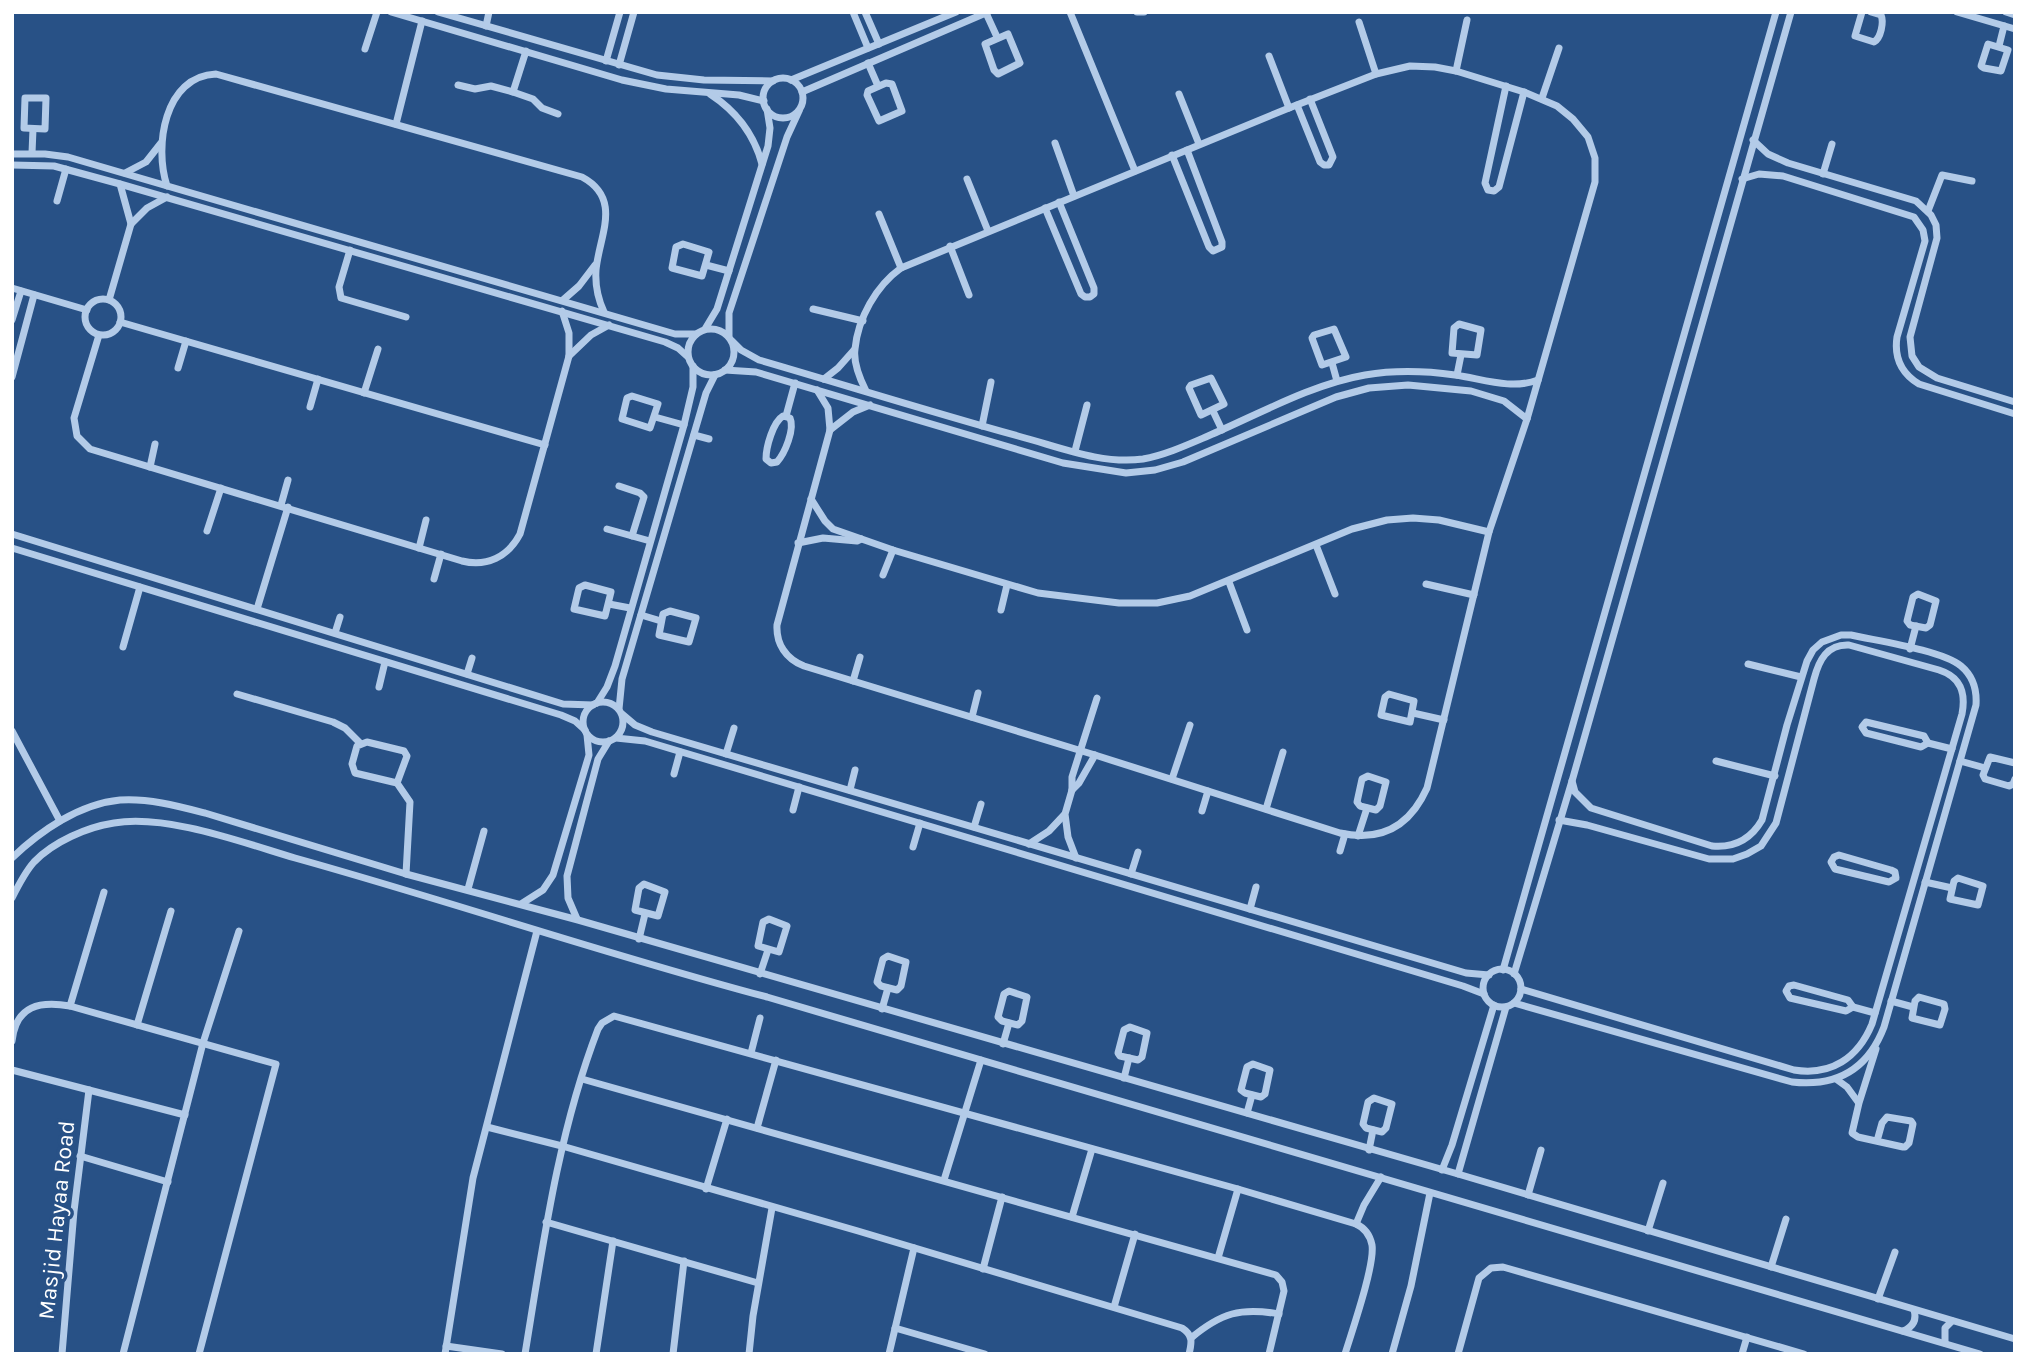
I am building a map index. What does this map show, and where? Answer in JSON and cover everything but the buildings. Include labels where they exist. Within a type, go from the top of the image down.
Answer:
[{"type":"street","points":[[365,49],[377,12]]},
{"type":"street","points":[[391,12],[655,87],[739,95],[764,101]]},
{"type":"street","points":[[12,165],[41,164],[66,169],[167,197],[662,341],[678,348],[701,373],[715,375],[725,370],[734,357],[729,313],[787,136],[803,100],[798,85],[782,78],[773,81],[688,79],[657,75],[438,12]]},
{"type":"street","points":[[473,22],[475,12]]},
{"type":"street","points":[[486,26],[489,12]]},
{"type":"street","points":[[607,61],[620,12]]},
{"type":"street","points":[[619,65],[634,12]]},
{"type":"street","points":[[853,12],[868,48]]},
{"type":"street","points":[[865,12],[879,44]]},
{"type":"street","points":[[791,80],[956,12]]},
{"type":"street","points":[[1070,12],[1135,171]]},
{"type":"street","points":[[1137,12],[1144,12]]},
{"type":"street","points":[[1503,970],[1776,12]]},
{"type":"street","points":[[1559,820],[1587,825],[1709,859],[1734,859],[1761,846],[1776,823],[1818,665],[1827,651],[1849,645],[1953,676],[1959,682],[1965,698],[1875,1013],[1867,1038],[1859,1049],[1842,1063],[1820,1071],[1794,1070],[1521,989],[1514,974],[1559,820],[1572,781],[1791,12]]},
{"type":"street","points":[[1862,12],[1855,36],[1874,42],[1878,39],[1883,19],[1881,15],[1873,12]]},
{"type":"street","points":[[1957,12],[2015,29]]},
{"type":"street","points":[[2006,12],[2015,15]]},
{"type":"street","points":[[802,92],[987,13],[997,37]]},
{"type":"street","points":[[1456,71],[1467,20]]},
{"type":"street","points":[[396,124],[422,21]]},
{"type":"street","points":[[1359,22],[1376,74]]},
{"type":"street","points":[[1998,46],[2004,26]]},
{"type":"street","points":[[1006,34],[1010,36],[1020,62],[1018,66],[998,74],[985,46],[997,37],[1006,34]]},
{"type":"street","points":[[1987,46],[1998,46],[2008,51],[2003,70],[1997,72],[1982,67],[1987,46]]},
{"type":"street","points":[[1542,98],[1559,48]]},
{"type":"street","points":[[513,92],[526,51]]},
{"type":"street","points":[[1269,56],[1289,108]]},
{"type":"street","points":[[591,71],[595,58]]},
{"type":"street","points":[[868,63],[878,86]]},
{"type":"street","points":[[817,390],[828,408],[830,430],[777,625],[780,645],[787,655],[798,663],[853,681],[1095,754],[1345,834],[1376,836],[1414,811],[1427,788],[1489,532],[1527,419],[1595,182],[1592,147],[1581,127],[1542,98],[1435,67],[1410,66],[1376,74],[1172,155],[901,268],[880,286],[863,321],[855,349],[838,369],[824,379]]},
{"type":"street","points":[[124,173],[146,162],[161,142],[177,95],[191,81],[209,75],[223,75],[396,124],[589,180],[601,194],[606,208],[606,224],[597,262],[597,288],[604,312]]},
{"type":"street","points":[[1757,76],[1771,80]]},
{"type":"street","points":[[688,357],[690,342],[696,334],[705,329],[717,309],[762,167],[770,137],[765,92],[773,81]]},
{"type":"street","points":[[892,84],[902,109],[899,114],[880,121],[876,118],[867,95],[868,91],[878,86],[892,84]]},
{"type":"street","points":[[458,85],[475,89],[496,87],[533,99],[542,108],[558,114]]},
{"type":"street","points":[[1506,86],[1485,183],[1489,190],[1494,191],[1499,187],[1524,92]]},
{"type":"street","points":[[709,93],[741,120],[752,138],[762,167]]},
{"type":"street","points":[[1179,94],[1199,145]]},
{"type":"street","points":[[24,98],[45,98],[46,128],[33,129],[24,128],[24,98]]},
{"type":"street","points":[[1297,104],[1320,162],[1329,165],[1333,157],[1310,99]]},
{"type":"street","points":[[767,109],[774,116],[782,118],[791,117],[799,111]]},
{"type":"street","points":[[32,153],[33,129]]},
{"type":"street","points":[[1753,140],[1768,154],[1823,174],[1910,199],[1928,211],[1936,225],[1937,238],[1910,337],[1912,356],[1919,367],[1937,378],[2015,402]]},
{"type":"street","points":[[161,142],[161,160],[167,186]]},
{"type":"street","points":[[1055,143],[1074,196]]},
{"type":"street","points":[[1823,174],[1832,144]]},
{"type":"street","points":[[1172,155],[1209,247],[1213,251],[1218,250],[1222,247],[1222,242],[1187,150]]},
{"type":"street","points":[[12,154],[68,157],[680,335],[696,334]]},
{"type":"street","points":[[1799,180],[1803,167]]},
{"type":"street","points":[[57,201],[66,169]]},
{"type":"street","points":[[1742,179],[1771,174],[1799,180],[1909,214],[1918,220],[1925,241],[1897,337],[1896,351],[1900,364],[1907,376],[1919,384],[2015,414]]},
{"type":"street","points":[[1928,211],[1942,175],[1972,181]]},
{"type":"street","points":[[967,178],[988,231]]},
{"type":"street","points":[[120,184],[131,224]]},
{"type":"street","points":[[198,207],[202,196]]},
{"type":"street","points":[[109,300],[131,224],[147,208],[167,197]]},
{"type":"street","points":[[1045,208],[1081,294],[1090,297],[1094,288],[1059,202]]},
{"type":"street","points":[[879,214],[901,268]]},
{"type":"street","points":[[1199,222],[1213,217]]},
{"type":"street","points":[[681,244],[708,250],[710,254],[706,265],[703,275],[700,276],[674,270],[671,264],[677,247],[681,244]]},
{"type":"street","points":[[950,246],[969,295]]},
{"type":"street","points":[[350,250],[339,287],[341,298],[406,317]]},
{"type":"street","points":[[563,300],[579,286],[597,262]]},
{"type":"street","points":[[1070,267],[1084,262]]},
{"type":"street","points":[[706,265],[729,271]]},
{"type":"street","points":[[12,320],[16,289],[87,310]]},
{"type":"street","points":[[12,377],[34,295]]},
{"type":"street","points":[[109,300],[119,309],[120,322],[113,332],[100,335],[88,327],[85,319],[87,310],[96,301],[109,300]]},
{"type":"street","points":[[813,309],[863,321]]},
{"type":"street","points":[[100,335],[74,418],[75,430],[81,441],[90,449],[470,563],[485,563],[512,548],[522,527],[569,356],[569,333],[562,311]]},
{"type":"street","points":[[120,322],[545,445]]},
{"type":"street","points":[[1459,324],[1480,328],[1478,354],[1461,355],[1451,351],[1454,327],[1459,324]]},
{"type":"street","points":[[569,356],[591,335],[609,325]]},
{"type":"street","points":[[705,329],[720,330],[741,350],[759,360],[982,426],[1105,458],[1143,458],[1192,443],[1338,381],[1380,373],[1457,375],[1509,384],[1525,384],[1538,380]]},
{"type":"street","points":[[1334,329],[1346,355],[1332,363],[1320,364],[1311,340],[1314,335],[1334,329]]},
{"type":"street","points":[[662,341],[665,330]]},
{"type":"street","points":[[178,368],[186,341]]},
{"type":"street","points":[[365,393],[378,349]]},
{"type":"street","points":[[855,349],[859,375],[866,391]]},
{"type":"street","points":[[1457,375],[1461,355]]},
{"type":"street","points":[[755,372],[759,360]]},
{"type":"street","points":[[1332,363],[1338,381]]},
{"type":"street","points":[[521,904],[543,890],[553,875],[587,760],[589,745],[584,716],[612,677],[684,425],[693,387],[693,366]]},
{"type":"street","points":[[725,370],[755,372],[795,383],[1063,463],[1126,473],[1170,466],[1347,393],[1369,388],[1408,385],[1448,388],[1496,398],[1517,409],[1527,419]]},
{"type":"street","points":[[578,920],[568,898],[567,876],[598,759],[623,728],[620,711],[622,679],[708,388],[715,375]]},
{"type":"street","points":[[1209,378],[1213,380],[1224,402],[1223,406],[1213,411],[1200,414],[1189,392],[1190,387],[1209,378]]},
{"type":"street","points":[[310,407],[318,379]]},
{"type":"street","points":[[982,426],[991,382]]},
{"type":"street","points":[[786,416],[795,383]]},
{"type":"street","points":[[632,396],[656,402],[658,408],[655,417],[652,426],[648,428],[623,421],[621,416],[627,398],[632,396]]},
{"type":"street","points":[[830,430],[853,412],[870,405]]},
{"type":"street","points":[[1075,452],[1087,405]]},
{"type":"street","points":[[1213,411],[1222,430]]},
{"type":"street","points":[[1255,415],[1261,430]]},
{"type":"street","points":[[786,416],[792,420],[792,425],[781,457],[777,463],[771,463],[766,459],[766,453],[778,419],[786,416]]},
{"type":"street","points":[[655,417],[684,425]]},
{"type":"street","points":[[694,435],[709,439]]},
{"type":"street","points":[[150,467],[155,444]]},
{"type":"street","points":[[257,609],[285,506],[288,480]]},
{"type":"street","points":[[619,486],[640,492],[644,497],[632,536]]},
{"type":"street","points":[[207,531],[221,488]]},
{"type":"street","points":[[811,499],[829,526],[893,550],[1007,585],[1077,600],[1129,604],[1174,600],[1229,582],[1364,525],[1399,519],[1439,520],[1489,532]]},
{"type":"street","points":[[419,548],[426,520]]},
{"type":"street","points":[[607,529],[650,541]]},
{"type":"street","points":[[12,534],[563,704],[607,702],[635,726],[647,730],[1466,973],[1489,975],[1503,970],[1514,974]]},
{"type":"street","points":[[798,543],[823,538],[857,541],[861,539]]},
{"type":"street","points":[[1316,545],[1335,594]]},
{"type":"street","points":[[12,548],[568,717],[600,742],[645,741],[1463,986],[1484,994],[1494,1005],[1510,1005],[1792,1082],[1836,1079],[1861,1063],[1879,1040]]},
{"type":"street","points":[[883,575],[893,550]]},
{"type":"street","points":[[434,579],[441,554]]},
{"type":"street","points":[[113,579],[117,566]]},
{"type":"street","points":[[1229,582],[1247,630]]},
{"type":"street","points":[[1426,584],[1474,595]]},
{"type":"street","points":[[583,585],[610,590],[612,594],[609,604],[603,617],[577,611],[573,606],[579,588],[583,585]]},
{"type":"street","points":[[1001,610],[1007,585]]},
{"type":"street","points":[[123,648],[140,587]]},
{"type":"street","points":[[1918,594],[1934,598],[1936,602],[1929,626],[1916,626],[1908,624],[1907,621],[1913,596],[1918,594]]},
{"type":"street","points":[[609,604],[630,608]]},
{"type":"street","points":[[666,611],[694,616],[697,620],[691,640],[686,642],[662,637],[658,631],[661,621],[666,611]]},
{"type":"street","points":[[641,615],[661,621]]},
{"type":"street","points":[[335,633],[340,617]]},
{"type":"street","points":[[1910,649],[1916,626]]},
{"type":"street","points":[[1572,781],[1582,801],[1601,813],[1698,843],[1721,847],[1740,842],[1757,828],[1767,807],[1801,677],[1813,650],[1822,642],[1840,635],[1943,657],[1960,665],[1972,679],[1977,696],[1960,761],[1891,1002],[1858,1103],[1852,1133],[1877,1141],[1907,1147],[1912,1122],[1889,1116],[1885,1118],[1877,1141]]},
{"type":"street","points":[[467,674],[472,657]]},
{"type":"street","points":[[853,681],[860,657]]},
{"type":"street","points":[[1939,670],[1943,657]]},
{"type":"street","points":[[379,687],[385,662]]},
{"type":"street","points":[[1748,664],[1801,677]]},
{"type":"street","points":[[972,717],[978,693]]},
{"type":"street","points":[[237,694],[333,722],[345,728],[360,743]]},
{"type":"street","points":[[1386,695],[1413,700],[1413,713],[1411,721],[1407,723],[1382,716],[1386,695]]},
{"type":"street","points":[[1076,858],[1068,836],[1065,814],[1072,790],[1071,781],[1097,698]]},
{"type":"street","points":[[1413,713],[1444,720]]},
{"type":"street","points":[[1928,743],[1927,737],[1896,729],[1866,722],[1861,727],[1866,733],[1921,747],[1928,743],[1952,749]]},
{"type":"street","points":[[1172,779],[1190,725]]},
{"type":"street","points":[[1787,725],[1801,729]]},
{"type":"street","points":[[726,754],[734,728]]},
{"type":"street","points":[[1893,740],[1896,729]]},
{"type":"street","points":[[645,741],[647,730]]},
{"type":"street","points":[[12,731],[60,821]]},
{"type":"street","points":[[397,783],[406,753],[367,742],[360,743],[355,750],[352,764],[355,773],[397,783],[410,802],[406,874]]},
{"type":"street","points":[[674,774],[680,752]]},
{"type":"street","points":[[1266,808],[1283,752]]},
{"type":"street","points":[[1072,790],[1079,783],[1095,754]]},
{"type":"street","points":[[2015,763],[1989,758],[1983,775],[1985,779],[2009,786],[2015,779]]},
{"type":"street","points":[[1716,761],[1775,776]]},
{"type":"street","points":[[1960,761],[1986,768]]},
{"type":"street","points":[[850,790],[855,770]]},
{"type":"street","points":[[1368,776],[1384,780],[1386,784],[1380,808],[1367,808],[1357,802],[1362,779],[1368,776]]},
{"type":"street","points":[[793,810],[799,788]]},
{"type":"street","points":[[1202,811],[1208,790]]},
{"type":"street","points":[[12,858],[60,821],[90,807],[119,800],[171,805],[205,813],[406,874],[578,920],[1458,1174],[2015,1339]]},
{"type":"street","points":[[883,812],[886,801]]},
{"type":"street","points":[[974,827],[981,804]]},
{"type":"street","points":[[1359,836],[1367,808]]},
{"type":"street","points":[[1029,844],[1049,831],[1065,814]]},
{"type":"street","points":[[12,898],[32,864],[42,855],[63,841],[90,830],[114,822],[142,822],[201,831],[1980,1354]]},
{"type":"street","points":[[913,847],[920,822]]},
{"type":"street","points":[[468,889],[484,831]]},
{"type":"street","points":[[1340,851],[1345,834]]},
{"type":"street","points":[[1926,840],[1936,843]]},
{"type":"street","points":[[1131,874],[1138,852]]},
{"type":"street","points":[[1896,878],[1891,870],[1839,855],[1831,862],[1835,869],[1889,882],[1896,878],[1914,882]]},
{"type":"street","points":[[1958,878],[1980,883],[1983,889],[1979,904],[1975,906],[1952,901],[1952,888],[1958,878]]},
{"type":"street","points":[[1925,883],[1952,888]]},
{"type":"street","points":[[645,884],[663,890],[665,895],[659,915],[656,917],[645,914],[634,909],[640,887],[645,884]]},
{"type":"street","points":[[1250,909],[1256,887]]},
{"type":"street","points":[[70,1006],[104,892]]},
{"type":"street","points":[[1200,907],[1204,895]]},
{"type":"street","points":[[137,1025],[171,911]]},
{"type":"street","points":[[639,939],[645,914]]},
{"type":"street","points":[[768,919],[785,923],[787,927],[780,950],[768,950],[758,945],[764,921],[768,919]]},
{"type":"street","points":[[123,1354],[203,1043],[239,931]]},
{"type":"street","points":[[502,1354],[446,1350],[467,1211],[537,931]]},
{"type":"street","points":[[760,974],[768,950]]},
{"type":"street","points":[[888,956],[904,960],[906,963],[900,988],[888,988],[877,982],[883,959],[888,956]]},
{"type":"street","points":[[1484,994],[1484,984],[1489,975]]},
{"type":"street","points":[[1853,1007],[1849,1011],[1790,998],[1786,991],[1791,985],[1821,992],[1851,1002],[1853,1007],[1875,1013]]},
{"type":"street","points":[[882,1009],[888,988]]},
{"type":"street","points":[[1458,1174],[1510,1005],[1521,989]]},
{"type":"street","points":[[1009,991],[1025,995],[1027,999],[1021,1023],[1009,1023],[998,1017],[1004,994],[1009,991]]},
{"type":"street","points":[[1818,1004],[1821,992]]},
{"type":"street","points":[[1919,998],[1944,1004],[1941,1024],[1936,1026],[1913,1020],[1913,1007],[1919,998]]},
{"type":"street","points":[[1891,1002],[1913,1007]]},
{"type":"street","points":[[12,1041],[20,1016],[30,1007],[43,1004],[70,1006],[276,1064],[199,1354]]},
{"type":"street","points":[[1442,1170],[1494,1005]]},
{"type":"street","points":[[525,1354],[546,1222],[562,1146],[601,1023],[614,1016],[1356,1224],[1370,1236],[1372,1259],[1345,1354]]},
{"type":"street","points":[[751,1053],[760,1018]]},
{"type":"street","points":[[1003,1044],[1009,1023]]},
{"type":"street","points":[[1129,1027],[1146,1030],[1148,1034],[1141,1058],[1129,1058],[1118,1053],[1124,1030],[1129,1027]]},
{"type":"street","points":[[1668,1047],[1672,1034]]},
{"type":"street","points":[[1124,1078],[1129,1058]]},
{"type":"street","points":[[757,1128],[776,1060]]},
{"type":"street","points":[[944,1180],[981,1060]]},
{"type":"street","points":[[1248,1065],[1269,1067],[1271,1071],[1264,1095],[1252,1095],[1241,1090],[1248,1065]]},
{"type":"street","points":[[12,1070],[185,1115]]},
{"type":"street","points":[[582,1079],[1271,1273],[1280,1278],[1284,1291],[1269,1354]]},
{"type":"street","points":[[1836,1079],[1847,1087],[1858,1103]]},
{"type":"street","name":"Masjid Hayaa Road","points":[[62,1354],[80,1156],[89,1090]]},
{"type":"street","points":[[1247,1114],[1252,1095]]},
{"type":"street","points":[[1374,1098],[1390,1102],[1392,1106],[1385,1130],[1373,1130],[1363,1124],[1368,1102],[1374,1098]]},
{"type":"street","points":[[706,1189],[727,1119]]},
{"type":"street","points":[[487,1127],[562,1146],[1181,1328],[1188,1331],[1191,1338],[1189,1354]]},
{"type":"street","points":[[1369,1150],[1373,1130]]},
{"type":"street","points":[[1452,1145],[1465,1150]]},
{"type":"street","points":[[1072,1217],[1092,1149]]},
{"type":"street","points":[[1528,1195],[1541,1150]]},
{"type":"street","points":[[80,1156],[168,1182]]},
{"type":"street","points":[[1356,1224],[1381,1178]]},
{"type":"street","points":[[1648,1231],[1663,1183]]},
{"type":"street","points":[[1218,1258],[1238,1189]]},
{"type":"street","points":[[1392,1354],[1411,1286],[1430,1193]]},
{"type":"street","points":[[984,1269],[1002,1197]]},
{"type":"street","points":[[749,1354],[758,1283],[772,1208]]},
{"type":"street","points":[[1771,1267],[1786,1219]]},
{"type":"street","points":[[546,1222],[758,1283]]},
{"type":"street","points":[[1114,1307],[1135,1234]]},
{"type":"street","points":[[596,1354],[613,1241]]},
{"type":"street","points":[[889,1354],[914,1248]]},
{"type":"street","points":[[1878,1299],[1895,1252]]},
{"type":"street","points":[[673,1354],[684,1261]]},
{"type":"street","points":[[1458,1354],[1479,1278],[1491,1268],[1503,1267],[1804,1354]]},
{"type":"street","points":[[1191,1338],[1210,1323],[1232,1313],[1255,1310],[1279,1314]]},
{"type":"street","points":[[1903,1332],[1910,1328],[1914,1321],[1914,1310]]},
{"type":"street","points":[[1945,1343],[1944,1333],[1952,1321]]},
{"type":"street","points":[[895,1328],[966,1351],[985,1354]]},
{"type":"street","points":[[1742,1354],[1747,1337]]}]
